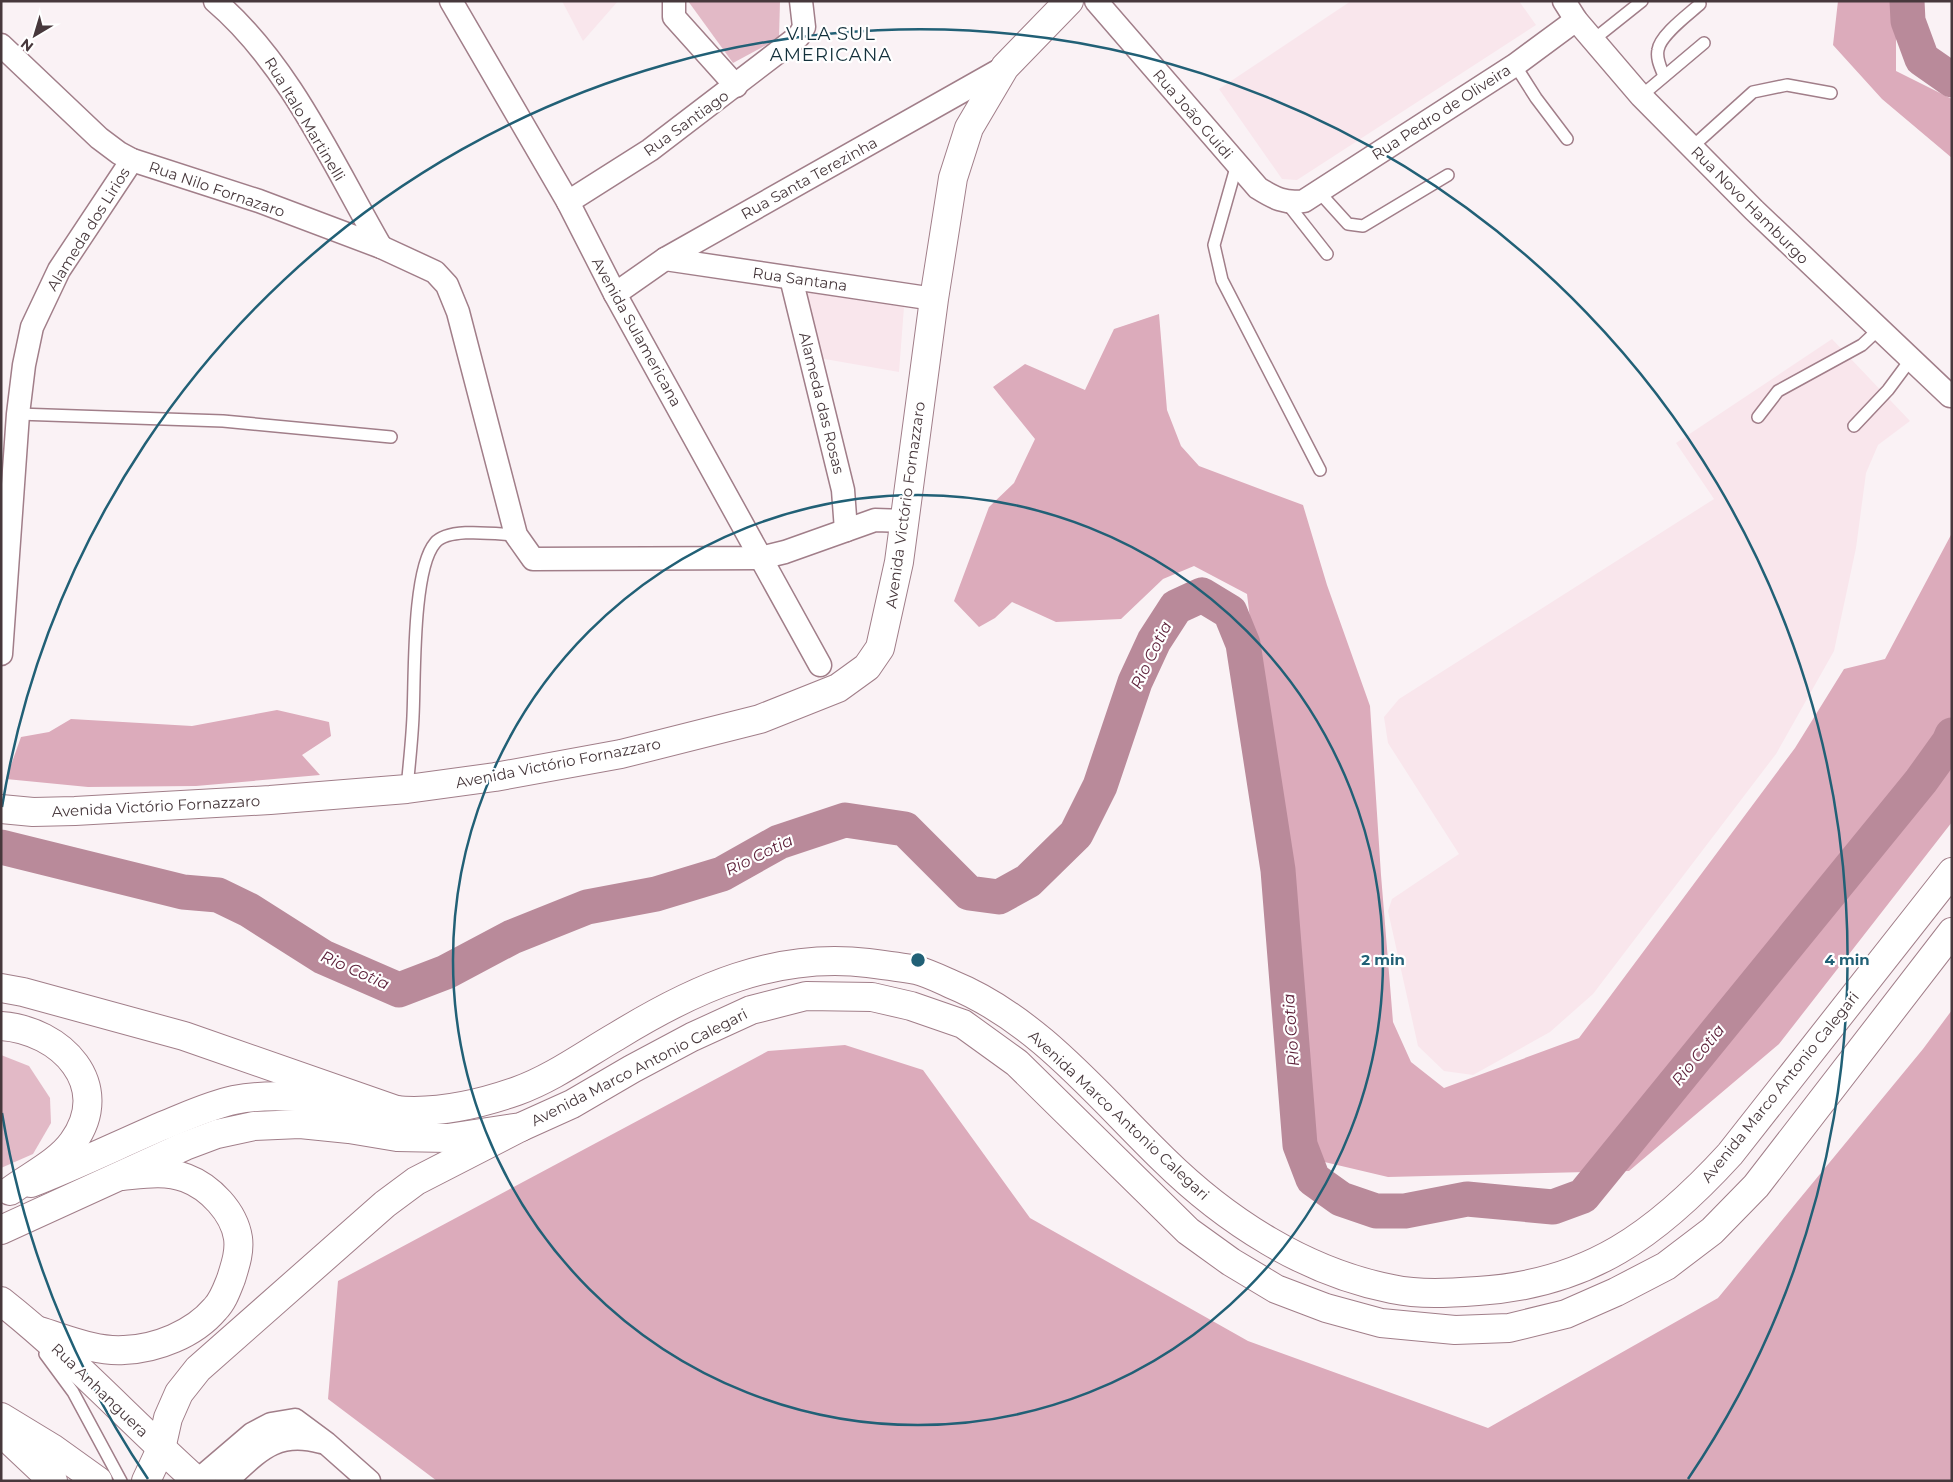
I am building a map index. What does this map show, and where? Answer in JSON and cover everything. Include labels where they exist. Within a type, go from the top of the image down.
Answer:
[{"type":"main road","name":"Avenida Victório Fornazzaro","points":[[1,809],[33,812],[120,809],[407,789],[495,778],[621,754],[760,719],[838,688],[867,667],[880,648],[896,579],[934,299],[953,178],[969,128],[1005,67],[1069,1]]},
{"type":"main road","name":"Avenida Marco Antonio Calegari","points":[[5,1193],[59,1172],[188,1116],[232,1101],[283,1096],[328,1099],[399,1111],[449,1108],[488,1101],[558,1073],[655,1013],[713,985],[763,969],[796,962],[862,963],[919,971],[975,994],[1027,1028],[1090,1085],[1167,1163],[1226,1213],[1284,1251],[1336,1273],[1394,1290],[1450,1293],[1503,1290],[1564,1276],[1607,1256],[1645,1234],[1694,1193],[1730,1154],[1952,872]]},
{"type":"main road","name":"Avenida Marco Antonio Calegari","points":[[1,1230],[185,1146],[217,1134],[254,1126],[300,1124],[349,1129],[397,1138],[439,1138],[521,1127],[572,1104],[692,1037],[751,1010],[806,996],[872,998],[911,1006],[963,1024],[1017,1063],[1188,1231],[1231,1262],[1276,1289],[1326,1308],[1381,1323],[1455,1330],[1509,1328],[1566,1314],[1616,1292],[1666,1266],[1712,1231],[1756,1186],[1952,932]]},
{"type":"main road","points":[[1,988],[23,992],[184,1036],[399,1111]]},
{"type":"main road","points":[[1,1026],[36,1033],[60,1046],[75,1063],[84,1085],[87,1108],[84,1124],[72,1143],[56,1160],[5,1193]]},
{"type":"main road","points":[[146,1481],[161,1449],[168,1418],[179,1393],[198,1369],[385,1204],[432,1172],[521,1127]]},
{"type":"main road","points":[[39,1331],[100,1348],[123,1350],[142,1348],[166,1341],[194,1327],[215,1309],[226,1292],[237,1260],[238,1239],[229,1214],[210,1192],[186,1178],[160,1172],[122,1176]]},
{"type":"main road","name":"Rua Anhanguera","points":[[1,1302],[39,1331],[161,1449],[197,1481]]},
{"type":"main road","points":[[1,1417],[52,1448],[98,1481]]},
{"type":"main road","points":[[1,1432],[53,1481]]},
{"type":"street","name":"Rua Italo Martinelli","points":[[214,1],[231,15],[266,53],[294,95],[381,248]]},
{"type":"street","name":"Avenida Sulamericana","points":[[451,1],[568,202],[615,294],[820,665]]},
{"type":"street","points":[[674,1],[674,17],[736,86]]},
{"type":"street","name":"Rua Santiago","points":[[568,202],[650,150],[799,36],[804,27],[801,1]]},
{"type":"street","name":"Rua João Guidi","points":[[1096,1],[1258,188],[1280,201],[1303,198]]},
{"type":"street","name":"Rua Novo Hamburgo","points":[[1564,1],[1576,20],[1641,96],[1878,330],[1949,392]]},
{"type":"street","name":"Rua Pedro de Oliveira","points":[[1303,198],[1515,65],[1576,20]]},
{"type":"street","name":"Rua Nilo Fornazaro","points":[[1,45],[99,138],[132,160],[259,202],[381,248],[435,272],[447,284],[458,312],[516,535]]},
{"type":"street","name":"Rua Santa Terezinha","points":[[615,294],[666,259],[1005,67]]},
{"type":"street","name":"Alameda dos Lirios","points":[[1,654],[18,414],[24,365],[32,327],[46,296],[74,246],[132,160]]},
{"type":"street","name":"Rua Santana","points":[[666,259],[934,299]]},
{"type":"street","name":"Alameda das Rosas","points":[[791,278],[843,490],[846,530]]},
{"type":"street","points":[[516,535],[533,559],[760,558],[785,552],[875,520],[905,521]]},
{"type":"street","points":[[197,1481],[252,1434],[271,1424],[295,1420],[326,1443],[369,1481]]},
{"type":"street","points":[[226,1481],[263,1448],[283,1438],[304,1437],[326,1443]]},
{"type":"lane","points":[[1594,40],[1642,1]]},
{"type":"lane","points":[[1664,76],[1658,58],[1658,48],[1662,39],[1700,4]]},
{"type":"lane","points":[[1641,96],[1704,43]]},
{"type":"lane","points":[[1515,65],[1566,139]]},
{"type":"lane","points":[[1692,147],[1753,92],[1787,84],[1831,93]]},
{"type":"lane","points":[[1237,164],[1214,246],[1222,280],[1320,470]]},
{"type":"lane","points":[[1303,198],[1348,224],[1364,226],[1448,175]]},
{"type":"lane","points":[[1303,198],[1327,254]]},
{"type":"lane","points":[[1758,417],[1778,391],[1862,345],[1878,330]]},
{"type":"lane","points":[[1854,426],[1888,390],[1911,360]]},
{"type":"lane","points":[[18,414],[223,421],[391,437]]},
{"type":"lane","points":[[407,789],[413,717],[416,624],[426,559],[435,542],[449,534],[516,535]]},
{"type":"lane","points":[[1,1302],[50,1359],[73,1392],[121,1481]]},
{"type":"shaded area","points":[[562,1],[618,1],[583,41]]},
{"type":"shaded area","points":[[688,1],[780,1],[779,38],[733,63]]},
{"type":"shaded area","points":[[1351,1],[1519,1],[1536,25],[1297,180],[1282,179],[1219,89]]},
{"type":"shaded area","points":[[1838,1],[1896,1],[1896,71],[1952,99],[1952,158],[1882,99],[1833,45]]},
{"type":"shaded area","points":[[805,292],[904,307],[899,372],[819,358]]},
{"type":"shaded area","points":[[1159,314],[1167,410],[1181,446],[1199,466],[1303,505],[1327,585],[1370,706],[1393,1022],[1411,1062],[1444,1088],[1579,1038],[1795,748],[1844,669],[1885,659],[1952,533],[1952,822],[1779,1044],[1629,1171],[1388,1177],[1316,1160],[1247,594],[1194,566],[1163,579],[1121,619],[1056,622],[1012,602],[995,618],[979,627],[954,601],[989,507],[1014,483],[1035,439],[993,387],[1025,364],[1085,390],[1114,329]]},
{"type":"shaded area","points":[[1832,339],[1910,421],[1878,445],[1866,473],[1856,548],[1834,651],[1776,754],[1593,994],[1550,1032],[1473,1075],[1444,1071],[1418,1046],[1388,911],[1392,899],[1459,854],[1388,743],[1384,717],[1399,699],[1714,499],[1676,443]]},
{"type":"shaded area","points":[[277,710],[329,722],[331,736],[302,755],[320,775],[196,786],[88,787],[6,779],[21,737],[49,732],[71,719],[192,726]]},
{"type":"shaded area","points":[[1952,1010],[1952,1481],[437,1481],[328,1399],[338,1281],[768,1051],[845,1045],[923,1070],[1030,1218],[1248,1341],[1488,1428],[1718,1298],[1923,1049]]},
{"type":"shaded area","points":[[1,1055],[29,1066],[50,1098],[51,1123],[33,1154],[1,1168]]},
{"type":"waterway","name":"Rio Cotia","points":[[1907,1],[1908,21],[1922,59],[1952,80]]},
{"type":"waterway","name":"Rio Cotia","points":[[1,847],[183,892],[218,895],[249,910],[323,957],[399,990],[446,972],[512,937],[587,907],[656,894],[722,874],[779,842],[845,820],[905,829],[969,893],[999,897],[1028,881],[1076,834],[1100,786],[1135,682],[1154,641],[1176,607],[1202,595],[1230,612],[1243,644],[1278,870],[1300,1145],[1313,1179],[1341,1199],[1376,1211],[1405,1211],[1467,1199],[1553,1207],[1583,1196],[1921,781],[1952,735]]},
{"type":"district","name":"VILA SUL AMERICANA","points":[[831,44]]}]
